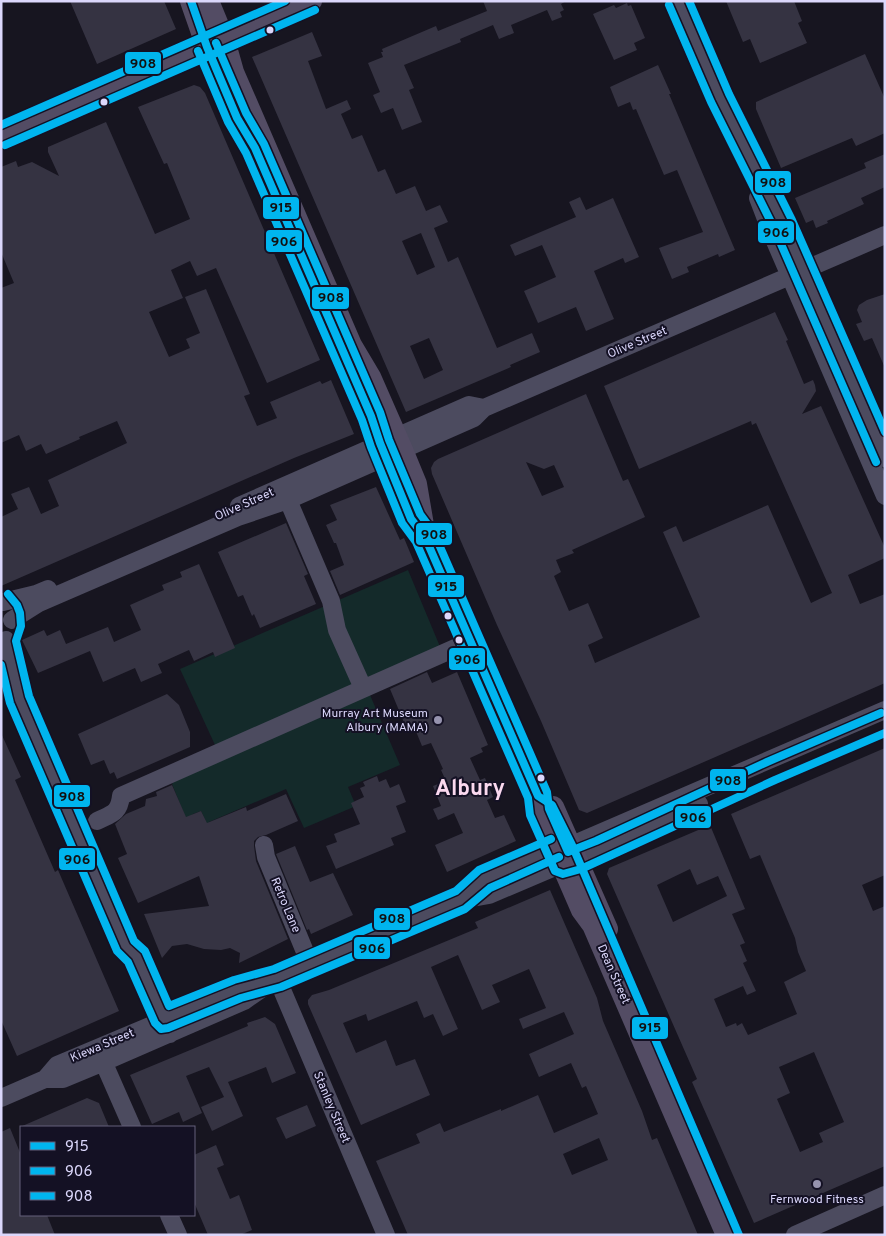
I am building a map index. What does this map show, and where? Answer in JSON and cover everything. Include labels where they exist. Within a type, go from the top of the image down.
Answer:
[{"type":"main road","name":"Dean Street","points":[[191,1],[232,72],[351,345],[370,378],[391,447],[416,484],[425,536],[538,796],[552,804],[582,910],[592,925],[727,1235]]},
{"type":"main road","name":"Dean Street","points":[[208,1],[215,43]]},
{"type":"main road","points":[[1,136],[310,1]]},
{"type":"main road","name":"Dean Street","points":[[567,854],[739,1235]]},
{"type":"street","points":[[678,1],[720,98],[771,232],[797,273],[847,389],[885,496]]},
{"type":"street","name":"Olive Street","points":[[2,602],[36,594],[185,535],[391,447],[474,418],[484,408],[885,234]]},
{"type":"street","points":[[847,389],[885,458]]},
{"type":"street","name":"Olive Street","points":[[12,620],[39,603],[185,535],[288,500],[391,447]]},
{"type":"street","points":[[288,500],[331,601],[337,630],[363,688]]},
{"type":"street","points":[[2,602],[9,610],[12,620],[11,631],[3,642],[19,699],[126,947],[126,961],[161,1029]]},
{"type":"street","points":[[97,821],[114,813],[120,806],[121,796],[471,641]]},
{"type":"street","points":[[1,672],[19,699]]},
{"type":"street","name":"Kiewa Street","points":[[1,1098],[45,1079],[57,1064],[101,1054],[161,1029],[238,989],[277,978],[461,900],[484,880],[567,854],[660,815],[844,734],[885,710]]},
{"type":"street","name":"Kiewa Street","points":[[844,734],[885,722]]},
{"type":"street","name":"Retro Lane","points":[[264,845],[266,857],[310,964]]},
{"type":"street","name":"Stanley Street","points":[[277,978],[386,1235]]},
{"type":"street","points":[[101,1054],[132,1126]]},
{"type":"street","points":[[795,1235],[885,1195]]},
{"type":"street","points":[[169,1216],[178,1235]]},
{"type":"green space","points":[[408,570],[446,661],[370,695],[400,765],[348,787],[356,806],[304,828],[286,789],[209,822],[208,826],[201,811],[193,814],[187,821],[172,784],[176,779],[221,758],[180,669]]},
{"type":"building","points":[[70,1],[164,1],[176,29],[97,64]]},
{"type":"building","points":[[483,1],[566,1],[561,4],[564,10],[560,12],[562,17],[552,21],[547,10],[511,25],[514,33],[499,39],[493,25],[460,39],[461,42],[404,65],[414,88],[409,90],[422,122],[402,130],[393,108],[381,113],[373,95],[380,92],[368,63],[383,57],[382,49],[436,26],[438,31],[487,11]]},
{"type":"building","points":[[726,1],[794,1],[802,21],[798,23],[807,43],[760,63],[750,39],[743,42]]},
{"type":"building","points":[[627,3],[628,6],[631,5],[645,38],[634,43],[637,50],[614,60],[593,14],[614,5],[616,8]]},
{"type":"building","points":[[312,32],[322,56],[308,61],[326,109],[347,100],[351,109],[341,114],[352,139],[362,135],[378,172],[385,169],[396,194],[415,186],[426,211],[440,205],[448,222],[434,228],[448,262],[458,257],[497,348],[532,333],[540,352],[510,365],[511,367],[406,412],[252,57]],"holes":[[[421,233],[435,267],[417,275],[402,241]],[[429,338],[443,370],[424,379],[410,346]]]},
{"type":"building","points":[[865,54],[885,99],[885,133],[856,146],[852,138],[781,168],[756,109],[756,102]]},
{"type":"building","points":[[658,65],[735,250],[719,257],[718,254],[687,267],[689,272],[672,279],[659,248],[703,232],[677,170],[664,175],[636,109],[633,110],[630,102],[618,107],[610,87]]},
{"type":"building","points":[[194,85],[200,87],[205,93],[320,360],[267,383],[216,268],[197,276],[190,261],[171,270],[183,298],[149,312],[169,357],[190,348],[186,339],[200,333],[185,297],[206,289],[250,394],[244,396],[257,426],[277,418],[270,402],[320,381],[322,384],[331,380],[354,434],[294,458],[1,586],[1,517],[18,509],[11,494],[29,487],[41,514],[59,506],[48,480],[127,443],[117,421],[79,437],[80,439],[46,454],[41,444],[26,451],[19,435],[1,443],[1,288],[14,283],[1,252],[1,167],[16,161],[18,167],[32,162],[59,176],[48,152],[48,147],[106,122],[155,234],[190,219],[167,163],[164,164],[138,107]]},
{"type":"building","points":[[885,154],[885,187],[861,198],[864,204],[827,221],[828,223],[816,228],[813,220],[806,223],[795,198],[866,168],[864,163]]},
{"type":"building","points":[[580,197],[586,210],[613,198],[639,257],[625,263],[623,258],[594,271],[614,319],[586,331],[576,307],[538,323],[524,291],[556,277],[542,245],[515,256],[510,245],[576,217],[569,202]]},
{"type":"building","points":[[885,294],[885,368],[872,338],[864,341],[856,324],[862,322],[857,310],[859,305]]},
{"type":"building","points":[[775,312],[788,340],[786,341],[804,384],[813,380],[815,385],[816,391],[802,414],[821,406],[885,548],[885,558],[848,575],[860,604],[885,594],[885,683],[587,813],[579,810],[497,625],[432,474],[431,468],[434,462],[586,394],[623,481],[628,479],[645,517],[572,550],[574,553],[556,560],[561,572],[554,576],[569,611],[588,603],[603,638],[588,645],[595,663],[700,617],[663,532],[676,526],[683,542],[768,505],[811,603],[832,593],[756,423],[752,425],[751,421],[639,469],[604,386]],"holes":[[[526,462],[544,469],[554,465],[564,487],[542,496]]]},
{"type":"building","points":[[376,487],[400,540],[404,538],[414,562],[340,595],[330,571],[344,565],[336,543],[334,543],[326,525],[337,520],[330,505]]},
{"type":"building","points":[[286,523],[308,574],[304,576],[316,604],[260,628],[254,614],[252,616],[243,595],[238,597],[218,552]]},
{"type":"building","points":[[199,564],[235,648],[215,657],[213,652],[194,661],[189,650],[158,664],[162,673],[141,682],[135,668],[103,682],[90,651],[38,673],[22,640],[44,630],[47,636],[60,630],[66,644],[108,627],[114,642],[141,630],[130,605],[164,590],[162,585],[182,577],[180,572]]},
{"type":"building","points":[[427,672],[432,683],[457,672],[488,745],[481,748],[483,752],[470,758],[480,780],[485,778],[493,797],[487,800],[495,818],[504,815],[516,841],[447,872],[435,845],[463,833],[454,813],[438,820],[433,809],[441,806],[433,786],[446,781],[441,770],[443,769],[431,743],[422,746],[415,729],[408,732],[390,689]]},
{"type":"building","points":[[167,694],[179,705],[190,732],[190,747],[117,779],[114,772],[110,774],[104,760],[91,765],[78,734]]},
{"type":"building","points":[[1,733],[21,777],[15,780],[55,872],[58,870],[119,1011],[17,1056],[1,1020]]},
{"type":"building","points":[[885,748],[885,875],[862,885],[873,911],[885,906],[885,1166],[754,1223],[692,1082],[697,1079],[607,874],[609,868],[710,825],[745,909],[732,914],[745,943],[740,945],[747,961],[743,963],[756,991],[747,995],[743,986],[714,999],[726,1027],[736,1023],[737,1026],[742,1023],[748,1035],[797,1014],[784,982],[806,971],[798,952],[795,938],[760,855],[750,859],[731,814]],"holes":[[[690,869],[697,885],[718,876],[727,896],[673,922],[657,885]],[[814,1052],[844,1122],[819,1133],[823,1142],[800,1152],[777,1099],[790,1093],[779,1067]]]},
{"type":"building","points":[[377,776],[379,782],[386,779],[390,788],[399,784],[406,802],[396,806],[406,832],[391,838],[394,845],[336,869],[326,846],[337,842],[334,834],[360,824],[351,803],[364,797],[360,788],[365,786],[363,782]]},
{"type":"building","points":[[172,785],[186,817],[201,811],[207,823],[246,807],[247,811],[286,794],[298,821],[258,837],[254,841],[254,846],[256,861],[288,939],[239,963],[240,953],[230,948],[221,950],[204,949],[187,944],[172,946],[162,958],[144,914],[209,906],[199,876],[138,903],[118,858],[127,854],[115,824],[126,814],[145,806],[146,799],[157,796],[156,792]]},
{"type":"building","points":[[295,846],[310,882],[333,873],[353,915],[311,934],[309,929],[307,930],[276,854]]},
{"type":"building","points":[[550,890],[597,998],[603,1021],[642,1111],[652,1140],[657,1138],[698,1235],[408,1235],[376,1161],[420,1143],[416,1134],[440,1123],[444,1132],[538,1095],[554,1133],[598,1114],[586,1086],[582,1088],[571,1063],[539,1077],[529,1054],[574,1034],[564,1012],[523,1029],[519,1019],[546,1008],[529,969],[492,985],[500,1002],[482,1010],[458,955],[431,967],[458,1029],[443,1036],[433,1014],[424,1018],[417,1001],[368,1021],[366,1014],[343,1023],[356,1053],[386,1040],[396,1066],[415,1059],[430,1095],[361,1125],[308,1004],[308,1000],[312,995],[329,990],[478,928],[475,922]],"holes":[[[599,1138],[608,1160],[572,1175],[563,1154]]]},
{"type":"building","points":[[265,1017],[275,1024],[296,1073],[272,1083],[266,1067],[228,1082],[243,1116],[212,1131],[201,1107],[224,1097],[209,1067],[186,1076],[202,1113],[183,1122],[179,1112],[152,1124],[130,1075],[248,1026],[247,1023]]},
{"type":"building","points":[[87,1098],[99,1103],[109,1126],[22,1126]]},
{"type":"building","points":[[307,1105],[316,1126],[286,1139],[276,1118]]},
{"type":"building","points":[[10,1128],[20,1153],[20,1216],[47,1216],[55,1235],[1,1235],[1,1132]]},
{"type":"building","points":[[216,1145],[224,1165],[217,1168],[230,1199],[239,1195],[252,1230],[240,1235],[208,1235],[195,1204],[195,1155]]},
{"type":"transit line","name":"915","points":[[191,1],[207,47],[237,118],[255,148],[371,416],[411,519],[425,537],[538,796],[552,805],[572,845],[739,1235]]},
{"type":"transit line","name":"908","points":[[1,125],[285,1]]},
{"type":"transit line","name":"908","points":[[689,1],[729,94],[792,220],[885,432]]},
{"type":"transit line","name":"906","points":[[669,5],[711,102],[774,228],[876,462]]},
{"type":"transit line","name":"906","points":[[5,145],[315,10]]},
{"type":"transit line","name":"908","points":[[216,43],[246,113],[264,144],[380,412],[389,440],[420,514],[434,533],[547,792],[549,809],[568,852],[881,713]]},
{"type":"transit line","name":"906","points":[[198,51],[228,122],[246,153],[362,420],[402,523],[416,542],[528,798],[530,815],[555,871],[563,874],[581,869],[775,780],[885,733]]},
{"type":"transit line","name":"908","points":[[8,594],[17,605],[20,613],[21,626],[16,641],[29,696],[134,941],[145,951],[169,1006],[234,980],[274,969],[456,891],[479,870],[551,839]]},
{"type":"transit line","name":"906","points":[[1,665],[10,703],[117,951],[128,962],[155,1023],[161,1029],[168,1028],[241,998],[281,987],[465,909],[490,888],[559,857]]},
{"type":"place","name":"Murray Art Museum Albury (MAMA)","points":[[438,720]]},
{"type":"place","name":"Fernwood Fitness","points":[[817,1184]]},
{"type":"district","name":"Albury","points":[[470,787]]}]
